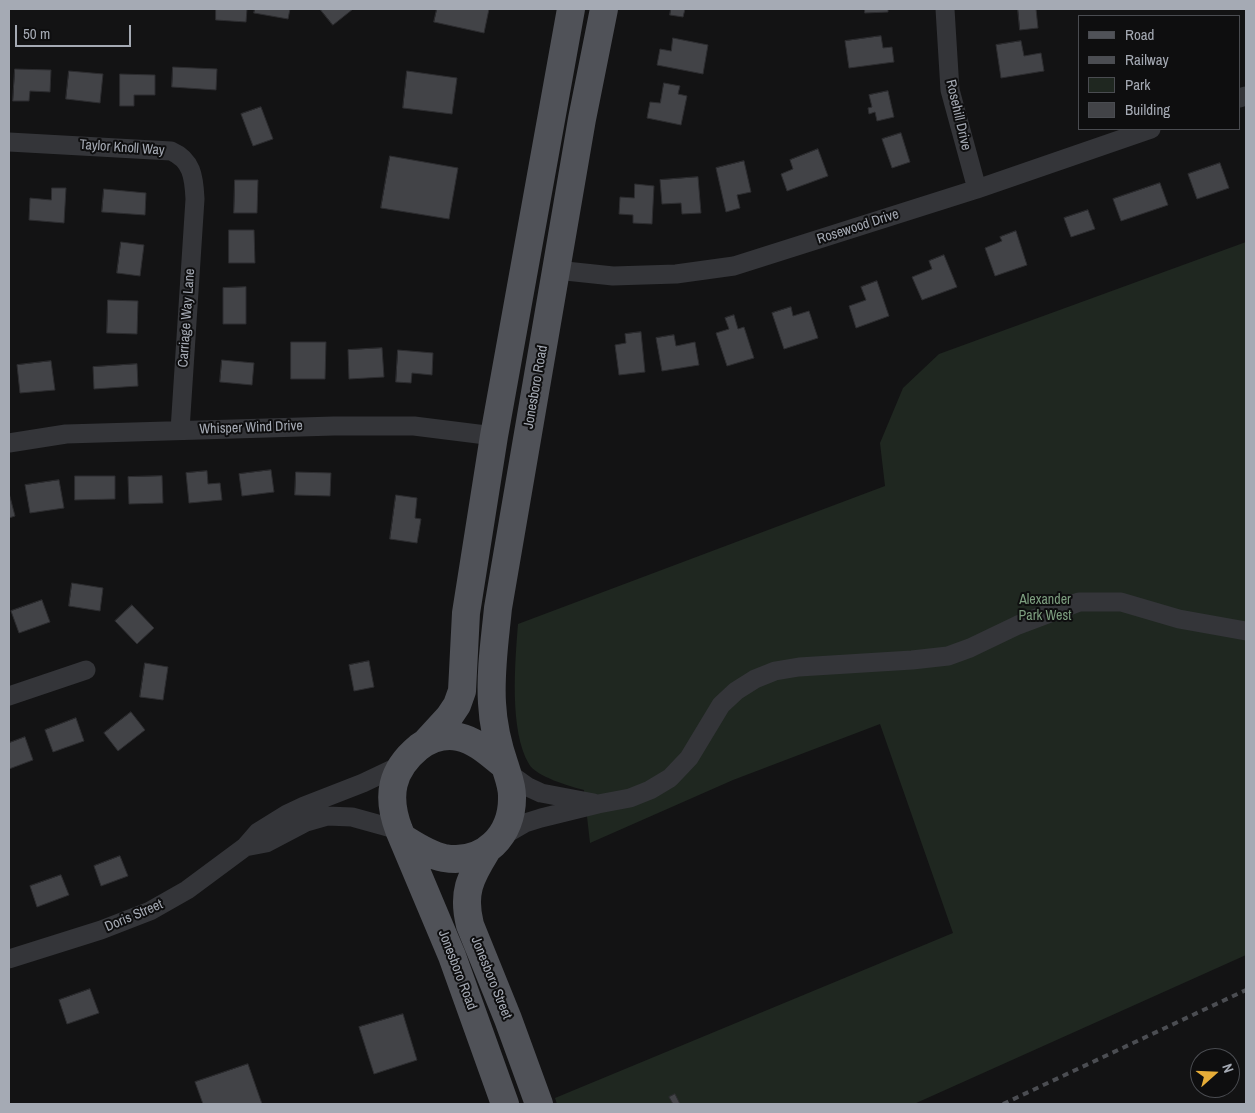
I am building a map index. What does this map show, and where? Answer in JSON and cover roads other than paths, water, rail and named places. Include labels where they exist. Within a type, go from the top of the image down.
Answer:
[{"type":"main road","points":[[427,741],[444,736],[470,740],[506,769],[511,786],[511,809],[508,821],[492,845],[467,858],[445,858],[433,855],[401,834],[393,810],[393,787],[401,765],[449,717],[457,705],[462,691],[466,613],[494,436],[571,9]]},
{"type":"main road","name":"Jonesboro Road","points":[[506,769],[496,733],[492,704],[493,651],[498,608],[582,119],[604,9]]},
{"type":"main road","name":"Jonesboro Road","points":[[401,834],[452,956],[505,1104]]},
{"type":"main road","name":"Jonesboro Street","points":[[492,845],[470,879],[466,898],[467,913],[539,1104]]},
{"type":"street","name":"Rosehill Drive","points":[[945,9],[950,90],[978,189]]},
{"type":"street","name":"Rosewood Drive","points":[[556,270],[613,276],[676,274],[734,266],[978,189],[1148,130]]},
{"type":"street","name":"Taylor Knoll Way","points":[[9,142],[171,151],[181,156],[194,176],[195,206]]},
{"type":"street","name":"Carriage Way Lane","points":[[180,430],[195,206]]},
{"type":"street","name":"Whisper Wind Drive","points":[[9,443],[66,434],[334,426],[414,426],[494,436]]},
{"type":"street","points":[[492,845],[525,823],[598,804],[630,798],[650,790],[670,778],[689,758],[721,705],[736,691],[775,671],[799,667],[948,656],[1079,602],[1121,602],[1179,619],[1246,631]]},
{"type":"street","points":[[9,696],[86,670]]},
{"type":"street","name":"Doris Street","points":[[9,958],[101,930],[150,911],[188,890],[245,846],[258,832],[295,810],[363,783],[401,765]]},
{"type":"street","points":[[506,769],[528,787],[541,793],[598,804]]},
{"type":"street","name":"Doris Street","points":[[245,846],[266,843],[306,822],[327,816],[352,816],[401,834]]},
{"type":"railway","points":[[1003,1104],[1246,990]]},
{"type":"park label","name":"Alexander Park West","points":[[1045,608]]}]
